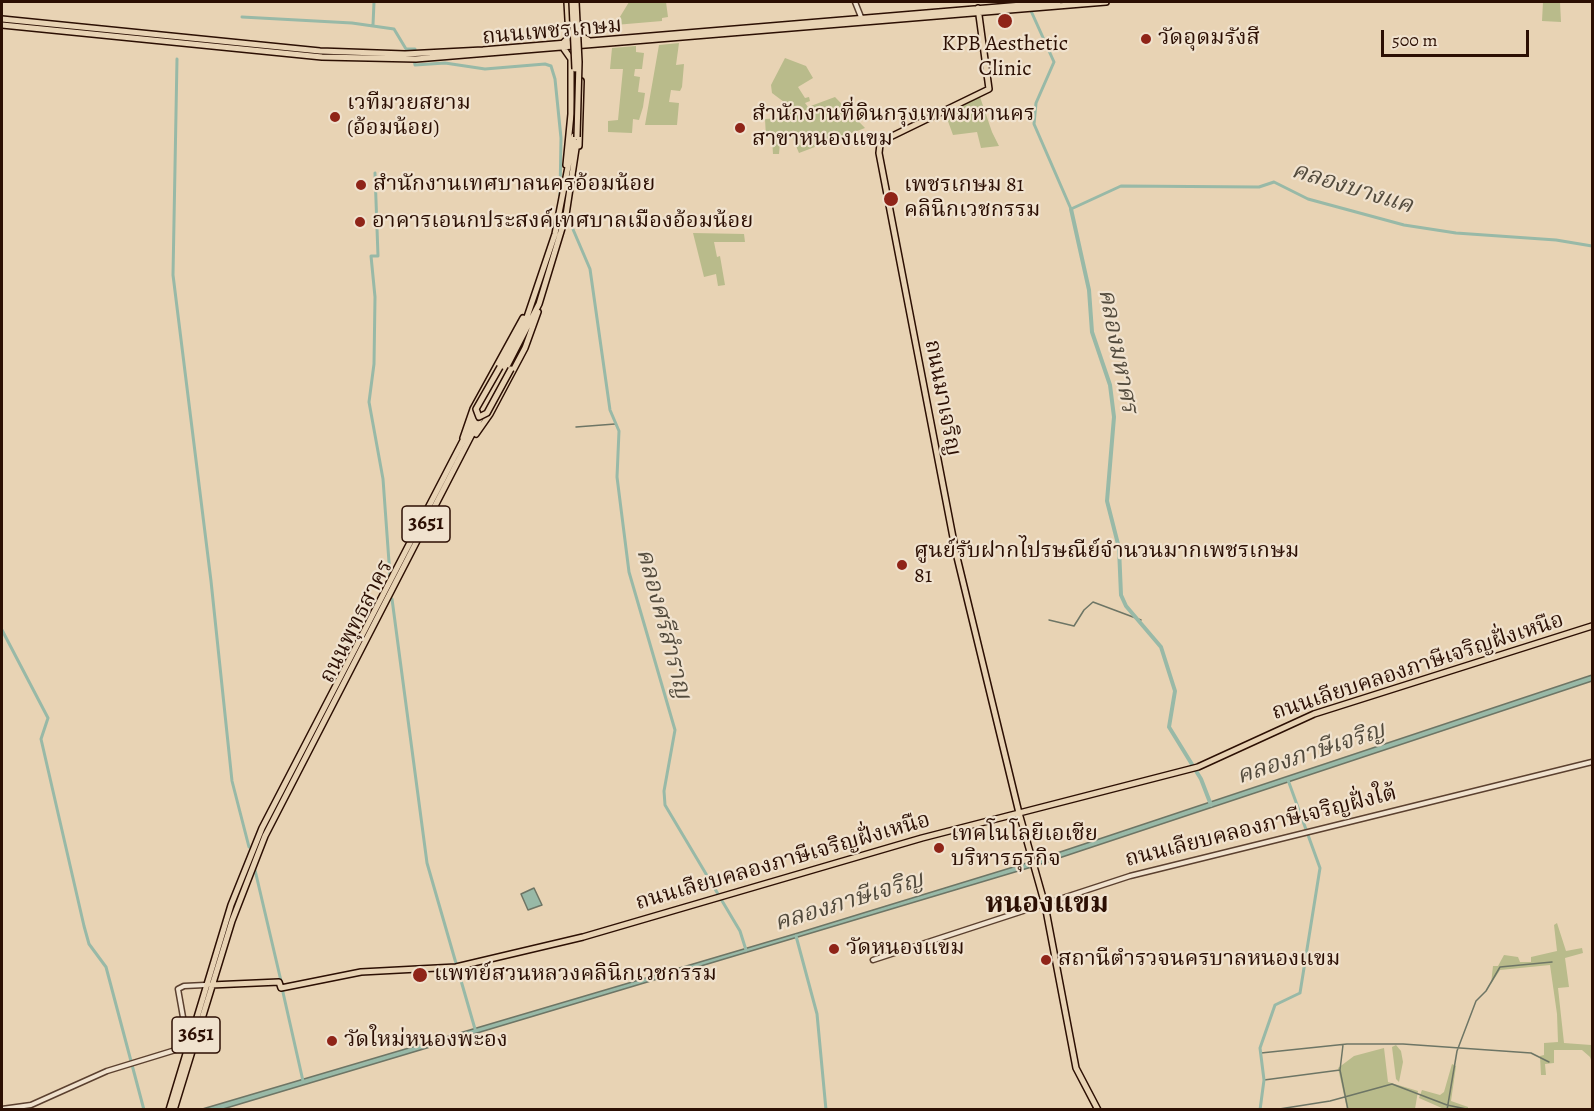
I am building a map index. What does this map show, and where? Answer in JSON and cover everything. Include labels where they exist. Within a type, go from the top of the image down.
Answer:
[{"type":"main road","points":[[566,215],[574,189],[579,155],[581,54],[589,43],[581,36],[573,2]]},
{"type":"main road","points":[[564,200],[571,114],[571,57],[562,46],[568,39],[573,2]]},
{"type":"main road","name":"ถนนพุทธสาคร","points":[[176,1110],[179,1084],[189,1043],[208,985],[259,849],[309,741],[536,303],[566,215],[575,137],[577,46],[573,2]]},
{"type":"main road","name":"ถนนเพชรเกษม","points":[[1029,6],[1058,2]]},
{"type":"main road","name":"ถนนเพชรเกษม","points":[[2,25],[336,55],[415,57],[978,10],[1106,2]]},
{"type":"main road","name":"ถนนเพชรเกษม","points":[[800,25],[861,17],[978,10]]},
{"type":"main road","name":"ถนนมาเจริญ","points":[[978,10],[989,89],[884,140],[878,150],[948,517],[1019,813],[1045,905],[1076,1068],[1098,1110]]},
{"type":"main road","name":"ถนนเพชรเกษม","points":[[2,19],[336,55]]},
{"type":"main road","points":[[568,26],[575,31],[580,26]]},
{"type":"main road","points":[[571,72],[576,67],[581,73]]},
{"type":"main road","name":"ถนนพุทธสาคร","points":[[536,303],[564,200],[575,137]]},
{"type":"main road","points":[[536,303],[527,338],[487,413],[479,417],[476,409],[536,303]]},
{"type":"main road","points":[[459,455],[473,409],[536,303]]},
{"type":"main road","name":"ถนนเลียบคลองภาษีเจริญฝั่งเหนือ","points":[[208,985],[280,985],[361,972],[458,967],[584,936],[1019,813],[1195,767],[1314,714],[1593,626]]},
{"type":"main road","name":"ถนนพุทธสาคร","points":[[167,1110],[190,1054],[208,985]]},
{"type":"main road","points":[[181,1062],[189,1043]]},
{"type":"main road","points":[[167,1110],[183,1053],[178,1050]]},
{"type":"main road","points":[[176,1110],[190,1054]]},
{"type":"street","points":[[855,2],[861,17]]},
{"type":"street","name":"ถนนเลียบคลองภาษีเจริญฝั่งใต้","points":[[873,960],[1130,876],[1593,762]]},
{"type":"street","points":[[2,1109],[31,1105],[107,1071],[183,1047],[187,1036],[178,989],[184,986],[208,985]]},
{"type":"shaded area","points":[[629,2],[666,2],[668,17],[662,18],[662,21],[615,25]]},
{"type":"shaded area","points":[[1543,2],[1560,2],[1561,22],[1542,21]]},
{"type":"shaded area","points":[[679,43],[676,65],[684,64],[682,87],[680,91],[671,90],[669,102],[679,103],[677,125],[645,125],[659,45]]},
{"type":"shaded area","points":[[636,46],[636,52],[644,53],[642,69],[635,69],[634,76],[640,77],[638,92],[645,93],[639,120],[633,119],[632,133],[608,132],[608,121],[618,120],[623,69],[610,69],[612,48]]},
{"type":"shaded area","points":[[785,58],[806,66],[813,78],[798,87],[805,98],[809,97],[810,101],[805,103],[808,107],[835,97],[865,128],[799,153],[792,137],[780,143],[779,154],[773,154],[772,139],[766,137],[765,119],[780,118],[783,113],[784,102],[772,93],[771,85]]},
{"type":"shaded area","points":[[980,97],[999,146],[981,148],[977,132],[953,135],[945,113]]},
{"type":"shaded area","points":[[693,233],[744,234],[745,242],[714,242],[717,257],[720,256],[725,285],[718,286],[716,274],[704,277]]},
{"type":"shaded area","points":[[1592,675],[1592,681],[1035,866],[223,1109],[199,1110],[1033,861]]},
{"type":"shaded area","points":[[534,888],[542,905],[528,910],[521,894]]},
{"type":"shaded area","points":[[1557,923],[1566,951],[1582,948],[1583,953],[1565,958],[1569,987],[1558,988],[1564,1043],[1591,1045],[1592,1063],[1590,1057],[1582,1050],[1554,1050],[1554,1063],[1545,1064],[1546,1075],[1541,1075],[1540,1056],[1544,1055],[1544,1043],[1558,1042],[1557,1014],[1550,965],[1500,970],[1491,984],[1493,966],[1498,966],[1504,955],[1518,957],[1520,962],[1531,962],[1531,957],[1557,951],[1554,925]]},
{"type":"shaded area","points":[[1396,1045],[1401,1051],[1403,1062],[1399,1082],[1396,1079],[1392,1047]]},
{"type":"shaded area","points":[[1384,1048],[1388,1082],[1418,1091],[1415,1109],[1347,1109],[1338,1068],[1354,1056]]},
{"type":"shaded area","points":[[1452,1064],[1456,1066],[1451,1101],[1468,1107],[1468,1109],[1444,1109],[1419,1098],[1422,1090],[1440,1095],[1444,1092]]},
{"type":"waterway","points":[[373,25],[374,2]]},
{"type":"waterway","name":"คลองบางแค","points":[[1027,2],[1054,62],[1036,103],[1034,124],[1071,209],[1121,186],[1259,187],[1274,182],[1308,199],[1404,225],[1456,233],[1556,240],[1592,246]]},
{"type":"waterway","points":[[242,17],[352,23],[394,29],[406,49],[415,49],[415,52]]},
{"type":"waterway","points":[[177,59],[173,275],[211,581],[232,781],[249,847]]},
{"type":"waterway","points":[[414,59],[415,65],[445,63],[485,69],[545,64],[551,66],[555,79],[561,138],[560,196]]},
{"type":"waterway","points":[[375,173],[378,256],[371,256],[375,297],[374,364],[369,402],[383,479],[390,576]]},
{"type":"waterway","name":"คลองมหาศร","points":[[1071,209],[1089,290],[1092,332],[1110,385],[1114,417],[1107,501],[1119,548],[1121,595],[1126,606],[1161,647],[1175,691],[1169,727],[1201,779],[1211,805]]},
{"type":"waterway","name":"คลองศรีสำราญ","points":[[569,220],[590,269],[610,410],[619,431],[617,477],[629,572],[675,730],[664,791],[665,805],[740,931],[746,950]]},
{"type":"waterway","points":[[576,427],[615,424]]},
{"type":"waterway","points":[[392,599],[427,863],[475,1029]]},
{"type":"waterway","points":[[1049,620],[1074,626],[1084,610],[1093,602],[1141,620]]},
{"type":"waterway","points":[[2,630],[48,718],[41,739],[84,926],[89,944],[106,967],[144,1110]]},
{"type":"waterway","name":"คลองภาษีเจริญ","points":[[1260,1110],[1264,1080],[1260,1048],[1275,1005],[1300,993],[1320,868],[1288,780]]},
{"type":"waterway","points":[[255,870],[281,981]]},
{"type":"waterway","name":"คลองภาษีเจริญ","points":[[796,936],[817,1014],[826,1110]]},
{"type":"waterway","points":[[1447,1110],[1457,1051],[1476,1001],[1486,991],[1500,967],[1552,962]]},
{"type":"waterway","points":[[282,988],[303,1081]]},
{"type":"waterway","points":[[1261,1053],[1347,1044],[1403,1044],[1531,1053],[1549,1062]]},
{"type":"waterway","points":[[1343,1045],[1340,1070],[1348,1110]]},
{"type":"waterway","points":[[1264,1080],[1340,1070]]},
{"type":"waterway","points":[[1273,1110],[1330,1101],[1392,1084],[1447,1105],[1471,1110]]},
{"type":"place","name":"KPB Aesthetic Clinic","points":[[1005,21]]},
{"type":"place","name":"วัดอุดมรังสี","points":[[1146,39]]},
{"type":"place","name":"เวทีมวยสยาม (อ้อมน้อย)","points":[[335,117]]},
{"type":"place","name":"สำนักงานที่ดินกรุงเทพมหานคร สาขาหนองแขม","points":[[740,128]]},
{"type":"place","name":"สำนักงานเทศบาลนครอ้อมน้อย","points":[[361,185]]},
{"type":"place","name":"เพชรเกษม 81 คลินิกเวชกรรม","points":[[891,199]]},
{"type":"place","name":"อาคารเอนกประสงค์เทศบาลเมืองอ้อมน้อย","points":[[360,222]]},
{"type":"place","name":"ศูนย์รับฝากไปรษณีย์จำนวนมากเพชรเกษม 81","points":[[902,565]]},
{"type":"place","name":"เทคโนโลยีเอเชีย บริหารธุรกิจ","points":[[939,848]]},
{"type":"place","name":"วัดหนองแขม","points":[[834,949]]},
{"type":"place","name":"สถานีตำรวจนครบาลหนองแขม","points":[[1046,960]]},
{"type":"place","name":"แพทย์สวนหลวงคลินิกเวชกรรม","points":[[420,975]]},
{"type":"place","name":"วัดใหม่หนองพะอง","points":[[332,1041]]},
{"type":"district","name":"หนองแขม","points":[[1047,905]]}]
